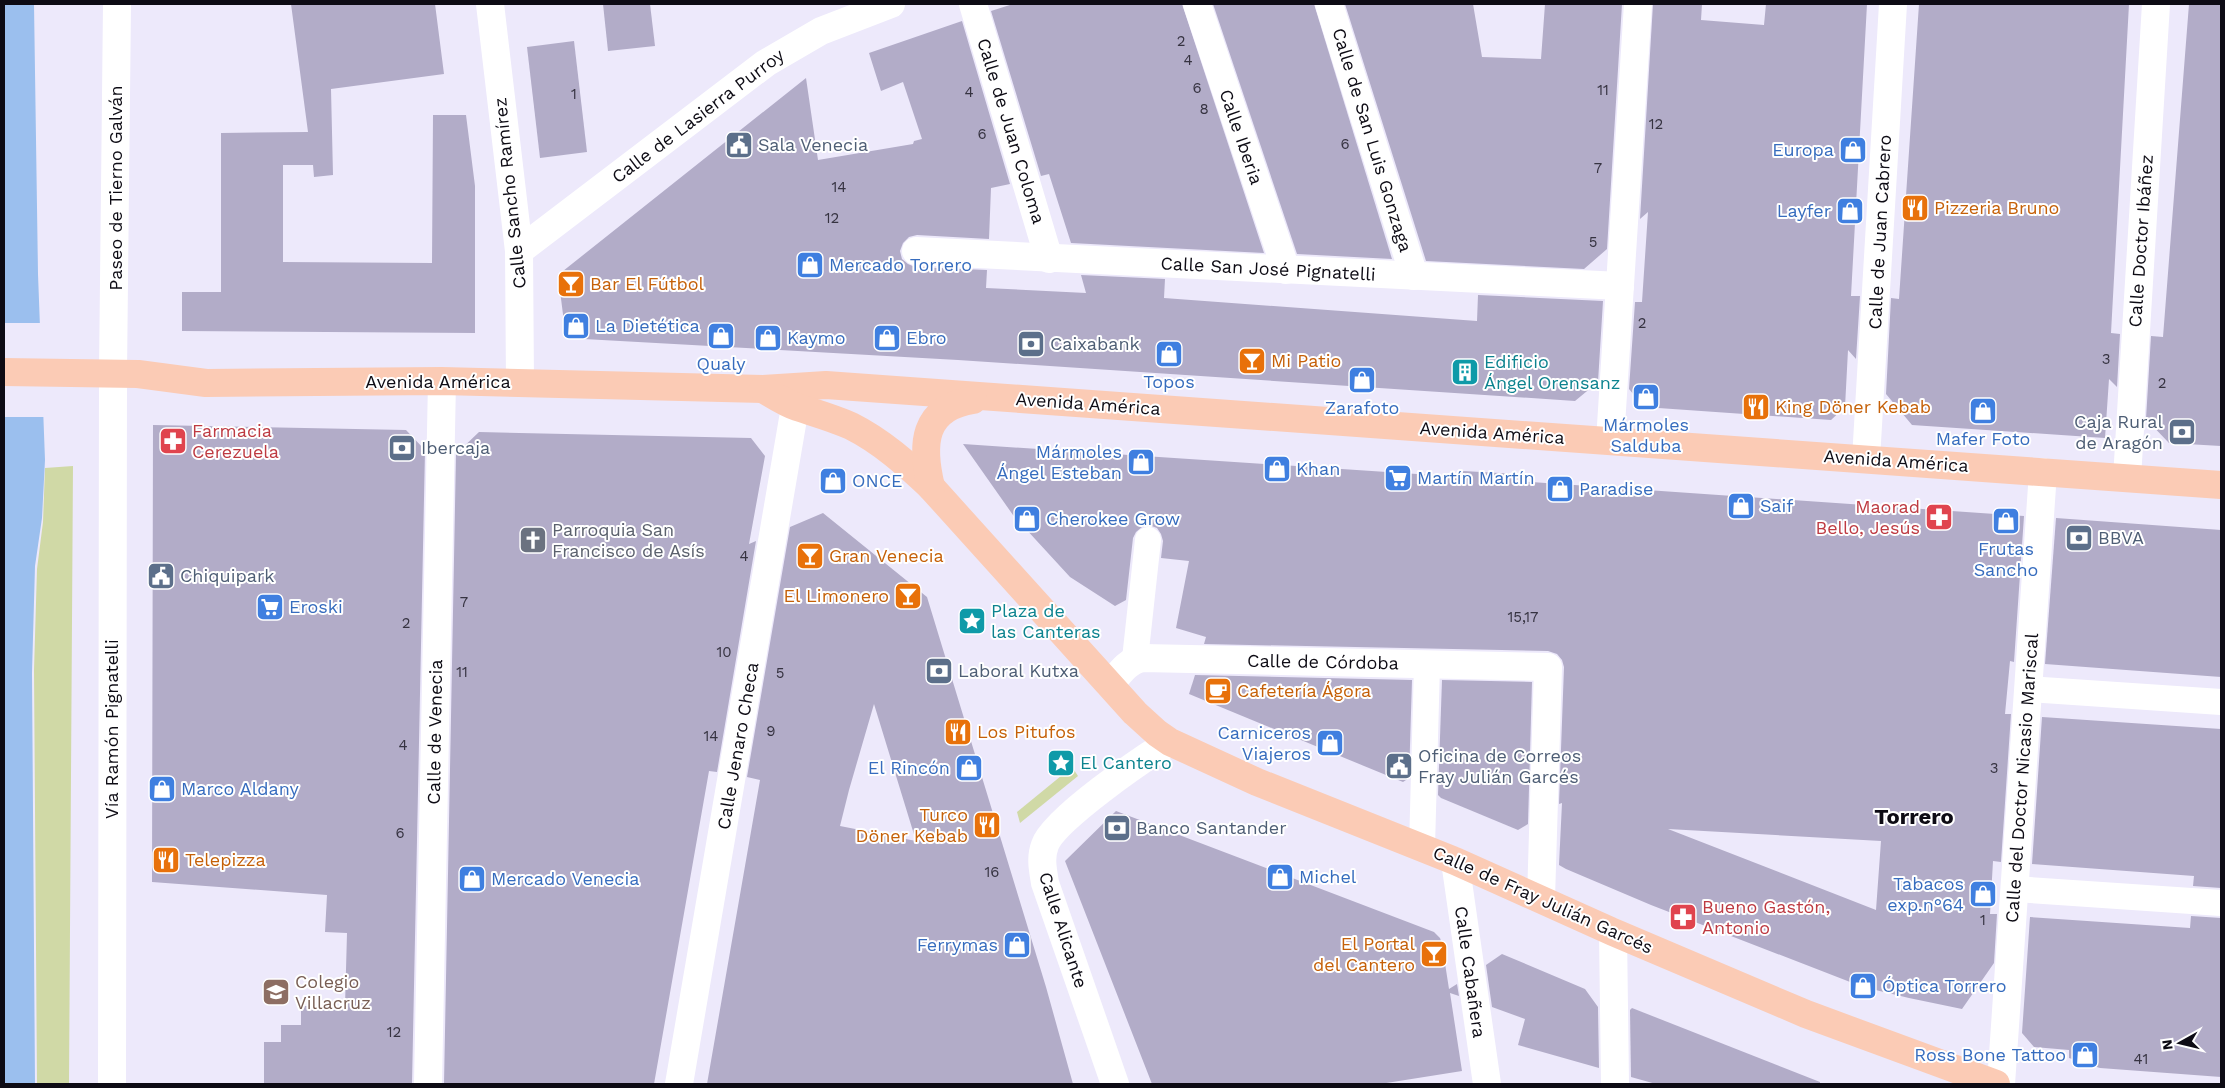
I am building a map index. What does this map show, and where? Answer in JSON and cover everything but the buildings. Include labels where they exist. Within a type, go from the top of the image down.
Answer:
[{"type":"main road","name":"Avenida América","points":[[4,372],[67,371],[138,374],[206,383],[442,381],[763,389],[826,385],[2221,485]]},
{"type":"main road","name":"Avenida América","points":[[763,389],[795,407]]},
{"type":"main road","points":[[930,487],[925,463],[929,428],[933,419],[948,407],[967,400],[986,397]]},
{"type":"main road","points":[[795,407],[821,414],[853,427],[890,451],[930,487],[1110,685]]},
{"type":"main road","name":"Calle de Fray Julián Garcés","points":[[1110,685],[1145,723],[1170,742],[1257,782],[1455,860],[1613,932],[1806,1014],[1996,1084]]},
{"type":"street","name":"Paseo de Tierno Galván","points":[[113,373],[117,4]]},
{"type":"street","name":"Calle Sancho Ramírez","points":[[490,4],[519,251],[520,382]]},
{"type":"street","name":"Calle de Lasierra Purroy","points":[[519,251],[774,58],[821,31],[891,4]]},
{"type":"street","name":"Calle de Juan Coloma","points":[[973,4],[1049,259]]},
{"type":"street","name":"Calle Iberia","points":[[1196,4],[1286,270]]},
{"type":"street","name":"Calle de San Luis Gonzaga","points":[[1330,4],[1414,276]]},
{"type":"street","points":[[1610,441],[1638,4]]},
{"type":"street","name":"Calle de Juan Cabrero","points":[[1866,459],[1893,4]]},
{"type":"street","name":"Calle Doctor Ibáñez","points":[[2127,478],[2156,4]]},
{"type":"street","name":"Calle San José Pignatelli","points":[[916,251],[1620,286]]},
{"type":"street","name":"Vía Ramón Pignatelli","points":[[112,1084],[113,373]]},
{"type":"street","name":"Calle de Venecia","points":[[428,1084],[442,381]]},
{"type":"street","name":"Calle Jenaro Checa","points":[[679,1084],[795,407]]},
{"type":"street","name":"Calle del Doctor Nicasio Mariscal","points":[[2001,1084],[2043,472]]},
{"type":"street","points":[[1110,685],[1135,659],[1148,540]]},
{"type":"street","name":"Calle de Córdoba","points":[[1135,659],[1548,667],[1541,898]]},
{"type":"street","points":[[1422,847],[1427,665]]},
{"type":"street","points":[[2028,689],[2221,702]]},
{"type":"street","name":"Calle Alicante","points":[[1115,1084],[1045,883],[1042,854],[1044,846],[1054,830],[1132,766],[1170,742]]},
{"type":"street","name":"Calle Cabañera","points":[[1455,860],[1487,1084]]},
{"type":"street","points":[[2015,889],[2221,903]]},
{"type":"street","points":[[1613,932],[1615,1084]]},
{"type":"green space","points":[[73,466],[69,1084],[37,1084],[34,670],[37,569],[43,522],[45,468]]},
{"type":"green space","points":[[1072,767],[1078,776],[1020,823],[1017,812]]},
{"type":"water","points":[[4,4],[34,4],[38,274],[45,460],[42,518],[35,566],[32,673],[35,1084],[4,1084]]},
{"type":"pier","points":[[4,323],[42,323],[46,417],[4,417]]},
{"type":"place","name":"Sala Venecia","points":[[739,145]]},
{"type":"place","name":"Europa","points":[[1853,150]]},
{"type":"place","name":"Pizzeria Bruno","points":[[1915,208]]},
{"type":"place","name":"Layfer","points":[[1850,211]]},
{"type":"place","name":"Mercado Torrero","points":[[810,265]]},
{"type":"place","name":"Bar El Fútbol","points":[[571,284]]},
{"type":"place","name":"La Dietética","points":[[576,326]]},
{"type":"place","name":"Qualy","points":[[721,336]]},
{"type":"place","name":"Kaymo","points":[[768,338]]},
{"type":"place","name":"Ebro","points":[[887,338]]},
{"type":"place","name":"Caixabank","points":[[1031,344]]},
{"type":"place","name":"Topos","points":[[1169,354]]},
{"type":"place","name":"Mi Patio","points":[[1252,361]]},
{"type":"place","name":"Edificio Ángel Orensanz","points":[[1465,372]]},
{"type":"place","name":"Zarafoto","points":[[1362,380]]},
{"type":"place","name":"Mármoles Salduba","points":[[1646,397]]},
{"type":"place","name":"King Döner Kebab","points":[[1756,407]]},
{"type":"place","name":"Mafer Foto","points":[[1983,411]]},
{"type":"place","name":"Caja Rural de Aragón","points":[[2182,432]]},
{"type":"place","name":"Farmacia Cerezuela","points":[[173,441]]},
{"type":"place","name":"Ibercaja","points":[[402,448]]},
{"type":"place","name":"Mármoles Ángel Esteban","points":[[1141,462]]},
{"type":"place","name":"Khan","points":[[1277,469]]},
{"type":"place","name":"Martín Martín","points":[[1398,478]]},
{"type":"place","name":"ONCE","points":[[833,481]]},
{"type":"place","name":"Paradise","points":[[1560,489]]},
{"type":"place","name":"Saif","points":[[1741,506]]},
{"type":"place","name":"Maorad Bello, Jesús","points":[[1939,517]]},
{"type":"place","name":"Cherokee Grow","points":[[1027,519]]},
{"type":"place","name":"Frutas Sancho","points":[[2006,521]]},
{"type":"place","name":"BBVA","points":[[2079,538]]},
{"type":"place","name":"Parroquia San Francisco de Asís","points":[[533,540]]},
{"type":"place","name":"Gran Venecia","points":[[810,556]]},
{"type":"place","name":"Chiquipark","points":[[161,576]]},
{"type":"place","name":"El Limonero","points":[[908,596]]},
{"type":"place","name":"Eroski","points":[[270,607]]},
{"type":"place","name":"Plaza de las Canteras","points":[[972,621]]},
{"type":"place","name":"Laboral Kutxa","points":[[939,671]]},
{"type":"place","name":"Cafetería Ágora","points":[[1218,691]]},
{"type":"place","name":"Los Pitufos","points":[[958,732]]},
{"type":"place","name":"Carniceros Viajeros","points":[[1330,743]]},
{"type":"place","name":"El Cantero","points":[[1061,763]]},
{"type":"place","name":"Oficina de Correos Fray Julián Garcés","points":[[1399,766]]},
{"type":"place","name":"El Rincón","points":[[969,768]]},
{"type":"place","name":"Marco Aldany","points":[[162,789]]},
{"type":"place","name":"Turco Döner Kebab","points":[[987,825]]},
{"type":"place","name":"Banco Santander","points":[[1117,828]]},
{"type":"place","name":"Telepizza","points":[[166,860]]},
{"type":"place","name":"Michel","points":[[1280,877]]},
{"type":"place","name":"Mercado Venecia","points":[[472,879]]},
{"type":"place","name":"Tabacos exp.n°64","points":[[1983,894]]},
{"type":"place","name":"Bueno Gastón, Antonio","points":[[1683,917]]},
{"type":"place","name":"Ferrymas","points":[[1017,945]]},
{"type":"place","name":"El Portal del Cantero","points":[[1434,954]]},
{"type":"place","name":"Óptica Torrero","points":[[1863,986]]},
{"type":"place","name":"Colegio Villacruz","points":[[276,992]]},
{"type":"place","name":"Ross Bone Tattoo","points":[[2085,1055]]},
{"type":"district","name":"Torrero","points":[[1914,816]]}]
